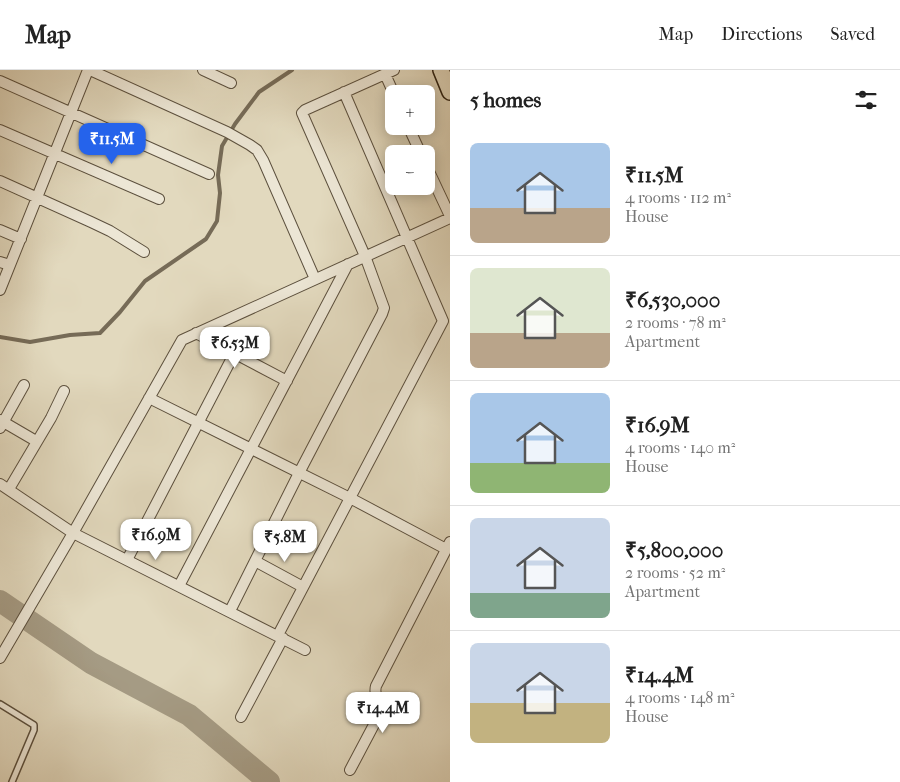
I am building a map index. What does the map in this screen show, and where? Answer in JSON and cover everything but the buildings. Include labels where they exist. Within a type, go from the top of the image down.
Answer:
[{"type":"main road","points":[[440,70],[450,92]]},
{"type":"street","points":[[0,290],[5,264],[20,239],[89,70],[227,132],[257,150],[264,160],[315,279]]},
{"type":"street","points":[[203,70],[231,83]]},
{"type":"street","points":[[230,611],[382,314],[383,303],[365,256],[302,113],[389,72],[392,85]]},
{"type":"street","points":[[0,81],[209,174]]},
{"type":"street","points":[[241,717],[303,587],[443,322],[344,92]]},
{"type":"street","points":[[0,130],[159,199]]},
{"type":"street","points":[[0,181],[110,231],[144,252]]},
{"type":"street","points":[[0,658],[182,340],[450,217],[435,184]]},
{"type":"street","points":[[0,230],[20,239]]},
{"type":"street","points":[[180,586],[348,264]]},
{"type":"street","points":[[196,333],[287,381]]},
{"type":"street","points":[[127,560],[234,354]]},
{"type":"street","points":[[24,385],[1,423],[36,441]]},
{"type":"street","points":[[64,391],[51,418],[4,486],[73,533],[281,636],[305,650]]},
{"type":"street","points":[[149,398],[299,474],[448,546],[374,690],[380,711],[350,770]]},
{"type":"street","points":[[255,561],[303,587]]},
{"type":"lane","points":[[0,704],[34,725],[34,730],[12,782]]},
{"type":"waterway","points":[[0,337],[30,342],[70,335],[100,333],[145,281],[206,239],[217,221],[220,193],[218,175],[222,146],[235,124],[259,92],[292,70]]},
{"type":"waterway","points":[[0,601],[91,663],[189,715],[269,782]]}]
